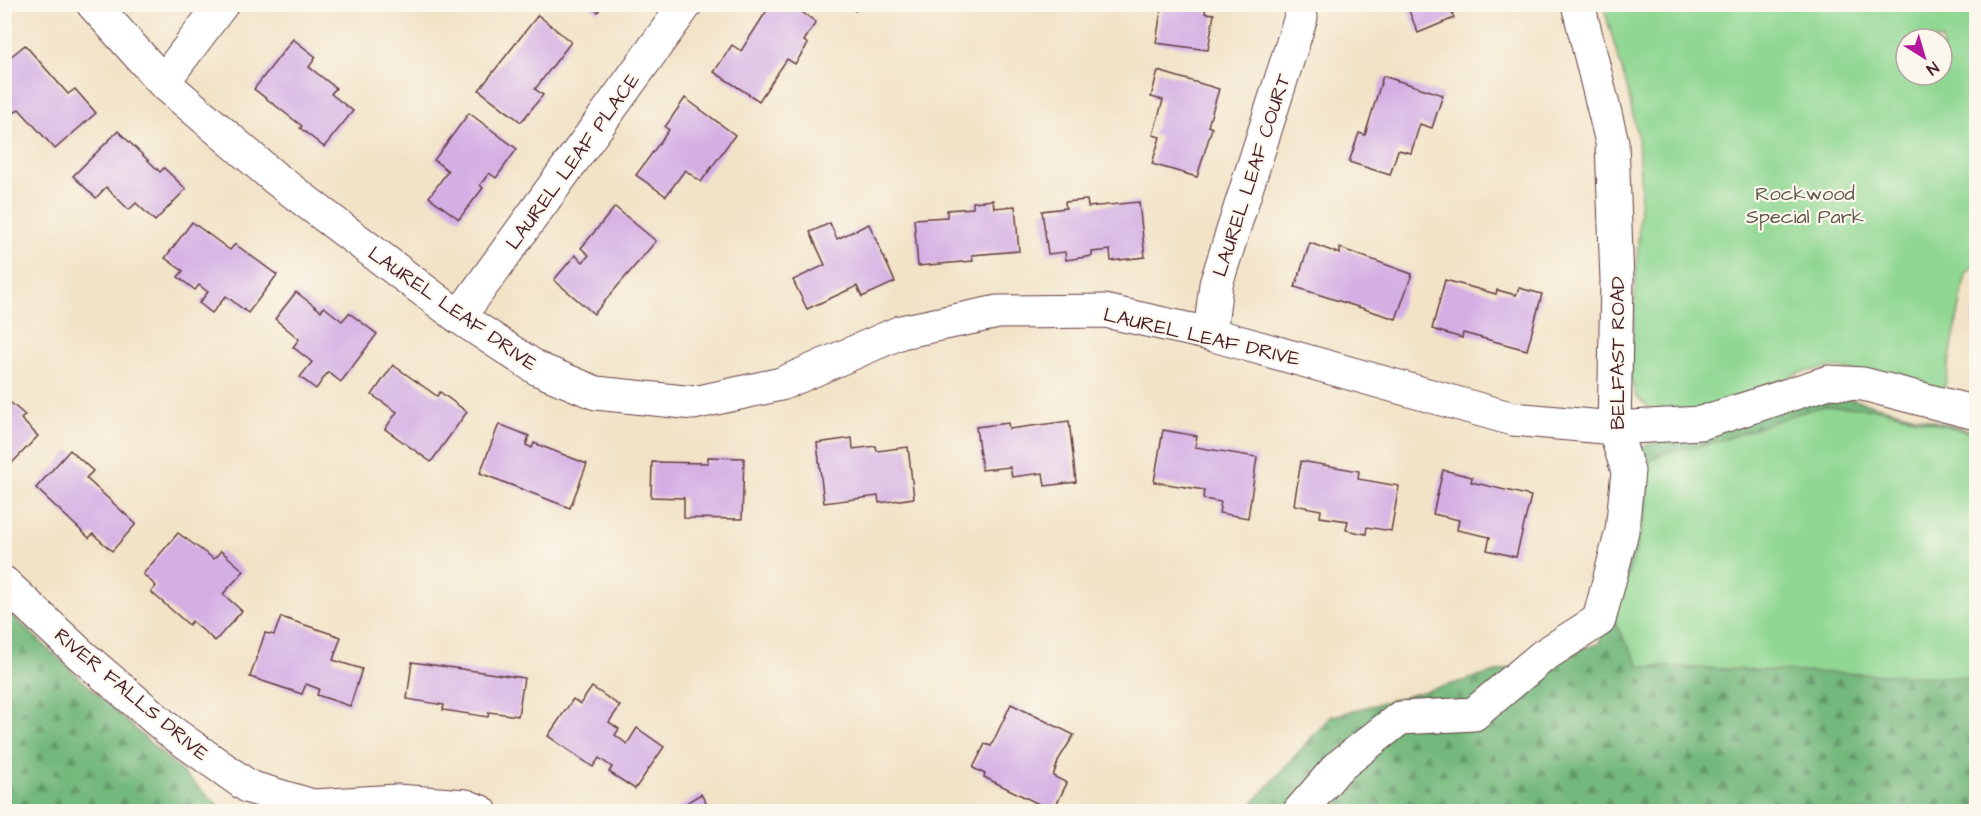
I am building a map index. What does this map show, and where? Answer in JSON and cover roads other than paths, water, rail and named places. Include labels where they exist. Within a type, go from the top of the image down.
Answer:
[{"type":"street","name":"LAUREL LEAF DRIVE","points":[[93,4],[163,82],[275,178],[459,317],[538,369],[596,393],[694,403],[781,384],[902,332],[998,312],[1106,310],[1210,334],[1513,419],[1614,428],[1701,423],[1829,382],[1863,384],[1977,413]]},
{"type":"street","points":[[163,82],[222,4]]},
{"type":"street","name":"LAUREL LEAF PLACE","points":[[459,317],[686,4]]},
{"type":"street","name":"BELFAST ROAD","points":[[1299,812],[1338,767],[1400,718],[1474,714],[1543,656],[1599,620],[1622,531],[1628,471],[1614,428],[1617,281],[1612,142],[1578,4]]},
{"type":"street","name":"LAUREL LEAF COURT","points":[[1210,334],[1216,284],[1301,17]]},
{"type":"street","name":"RIVER FALLS DRIVE","points":[[4,583],[80,654],[170,731],[249,787],[313,806],[397,801],[466,806],[481,812]]},
{"type":"park label","name":"Rockwood Special Park","points":[[1805,204]]}]
